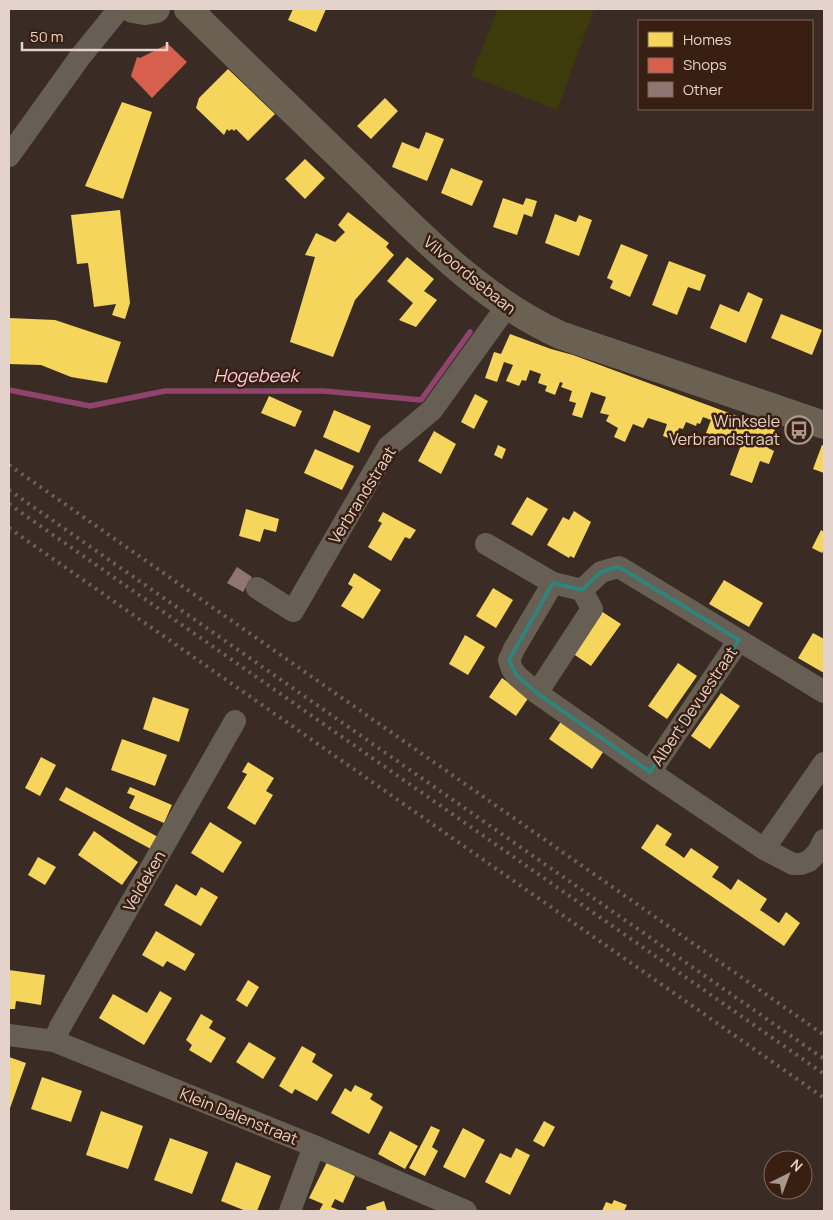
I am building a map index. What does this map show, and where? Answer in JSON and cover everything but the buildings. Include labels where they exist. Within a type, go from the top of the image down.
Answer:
[{"type":"street","points":[[9,156],[80,57],[119,9]]},
{"type":"street","points":[[133,9],[145,11],[156,9]]},
{"type":"street","name":"Vilvoordsebaan","points":[[188,9],[442,256],[507,306],[534,323],[560,334],[824,425]]},
{"type":"street","name":"Verbrandstraat","points":[[257,588],[293,611],[388,447],[432,410],[507,306]]},
{"type":"street","points":[[486,544],[553,583],[582,590],[592,609],[537,693]]},
{"type":"street","name":"Albert Devuestraat","points":[[582,590],[601,572],[619,567],[824,692]]},
{"type":"street","name":"Albert Devuestraat","points":[[553,583],[509,660],[517,676],[537,693],[764,849],[793,864],[809,861],[822,849]]},
{"type":"street","name":"Albert Devuestraat","points":[[650,772],[739,640]]},
{"type":"street","name":"Veldeken","points":[[54,1041],[60,1027],[235,721]]},
{"type":"street","points":[[764,849],[824,763]]},
{"type":"street","name":"Klein Dalenstraat","points":[[9,1035],[54,1041],[314,1146],[466,1211]]},
{"type":"street","points":[[290,1211],[314,1146]]},
{"type":"highlighted area","points":[[619,567],[739,640],[650,772],[537,693],[517,676],[509,660],[553,583],[582,590],[601,572]]},
{"type":"shaded area","points":[[498,9],[594,9],[557,110],[471,76]]},
{"type":"waterway","name":"Hogebeek","points":[[9,390],[90,406],[165,391],[324,391],[421,400],[470,332]]},
{"type":"railway","points":[[9,465],[824,1035]]},
{"type":"railway","points":[[9,490],[824,1059]]},
{"type":"railway","points":[[9,504],[824,1074]]},
{"type":"railway","points":[[9,528],[824,1098]]},
{"type":"place","name":"Winksele Verbrandstraat","points":[[799,430]]}]
